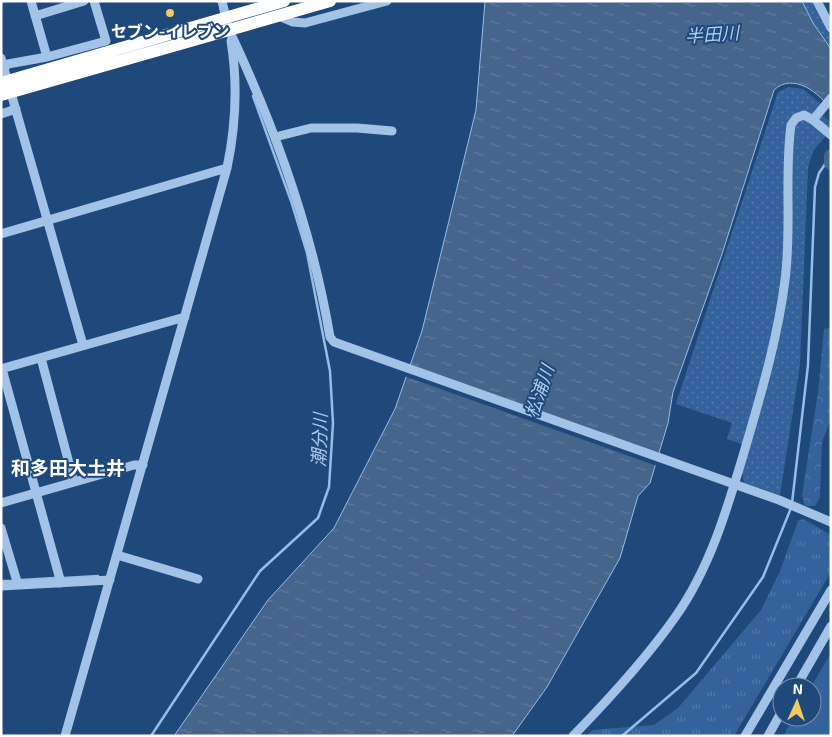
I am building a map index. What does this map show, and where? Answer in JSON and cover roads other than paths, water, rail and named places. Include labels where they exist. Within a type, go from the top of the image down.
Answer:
[{"type":"highway","points":[[5,82],[227,24],[279,6],[330,1]]},
{"type":"street","points":[[31,1],[47,57]]},
{"type":"street","points":[[35,16],[84,1]]},
{"type":"street","points":[[5,82],[8,64],[47,57],[106,41],[94,1]]},
{"type":"street","points":[[65,736],[185,317],[234,138],[237,106],[235,64],[222,1]]},
{"type":"street","points":[[279,6],[293,22],[305,23],[387,1]]},
{"type":"street","points":[[817,1],[831,28]]},
{"type":"street","points":[[227,24],[262,100],[275,137],[316,266],[330,337],[340,346],[779,500],[831,522]]},
{"type":"street","points":[[1,58],[5,82],[16,109],[83,345]]},
{"type":"street","points":[[813,120],[831,98]]},
{"type":"street","points":[[1,114],[16,109]]},
{"type":"street","points":[[573,736],[602,708],[677,615],[707,560],[756,412],[780,313],[787,265],[791,125],[800,116],[813,120],[831,135]]},
{"type":"street","points":[[275,137],[311,128],[357,128],[392,131]]},
{"type":"street","points":[[1,234],[227,168]]},
{"type":"street","points":[[61,583],[2,369],[185,317]]},
{"type":"street","points":[[41,358],[74,482]]},
{"type":"street","points":[[1,503],[143,464]]},
{"type":"street","points":[[1,528],[18,585]]},
{"type":"street","points":[[117,554],[198,579]]},
{"type":"street","points":[[1,586],[110,580]]},
{"type":"street","points":[[745,736],[831,590]]},
{"type":"street","points":[[802,677],[831,626]]},
{"type":"water","points":[[485,1],[802,1],[813,23],[831,49],[831,111],[814,92],[798,84],[781,85],[774,90],[722,254],[673,392],[668,423],[650,483],[638,496],[620,558],[547,687],[512,736],[174,736],[268,600],[334,528],[395,409],[422,331],[476,110]]},
{"type":"waterway","name":"潮分川","points":[[151,736],[260,571],[318,518],[329,487],[333,423],[330,371],[307,253],[291,201],[253,96]]},
{"type":"waterway","points":[[831,156],[831,163]]},
{"type":"waterway","points":[[792,503],[808,365],[815,187],[819,173],[830,157]]},
{"type":"waterway","points":[[622,736],[696,673],[763,577],[791,508]]},
{"type":"waterway","points":[[64,578],[98,576]]},
{"type":"waterway","points":[[21,580],[55,578]]},
{"type":"waterway","points":[[1,581],[11,581]]},
{"type":"place","name":"セブン-イレブン","points":[[170,13]]},
{"type":"district","name":"和多田大土井","points":[[68,467]]},
{"type":"water label","name":"半田川","points":[[712,34]]},
{"type":"water label","name":"松浦川","points":[[539,391]]}]
